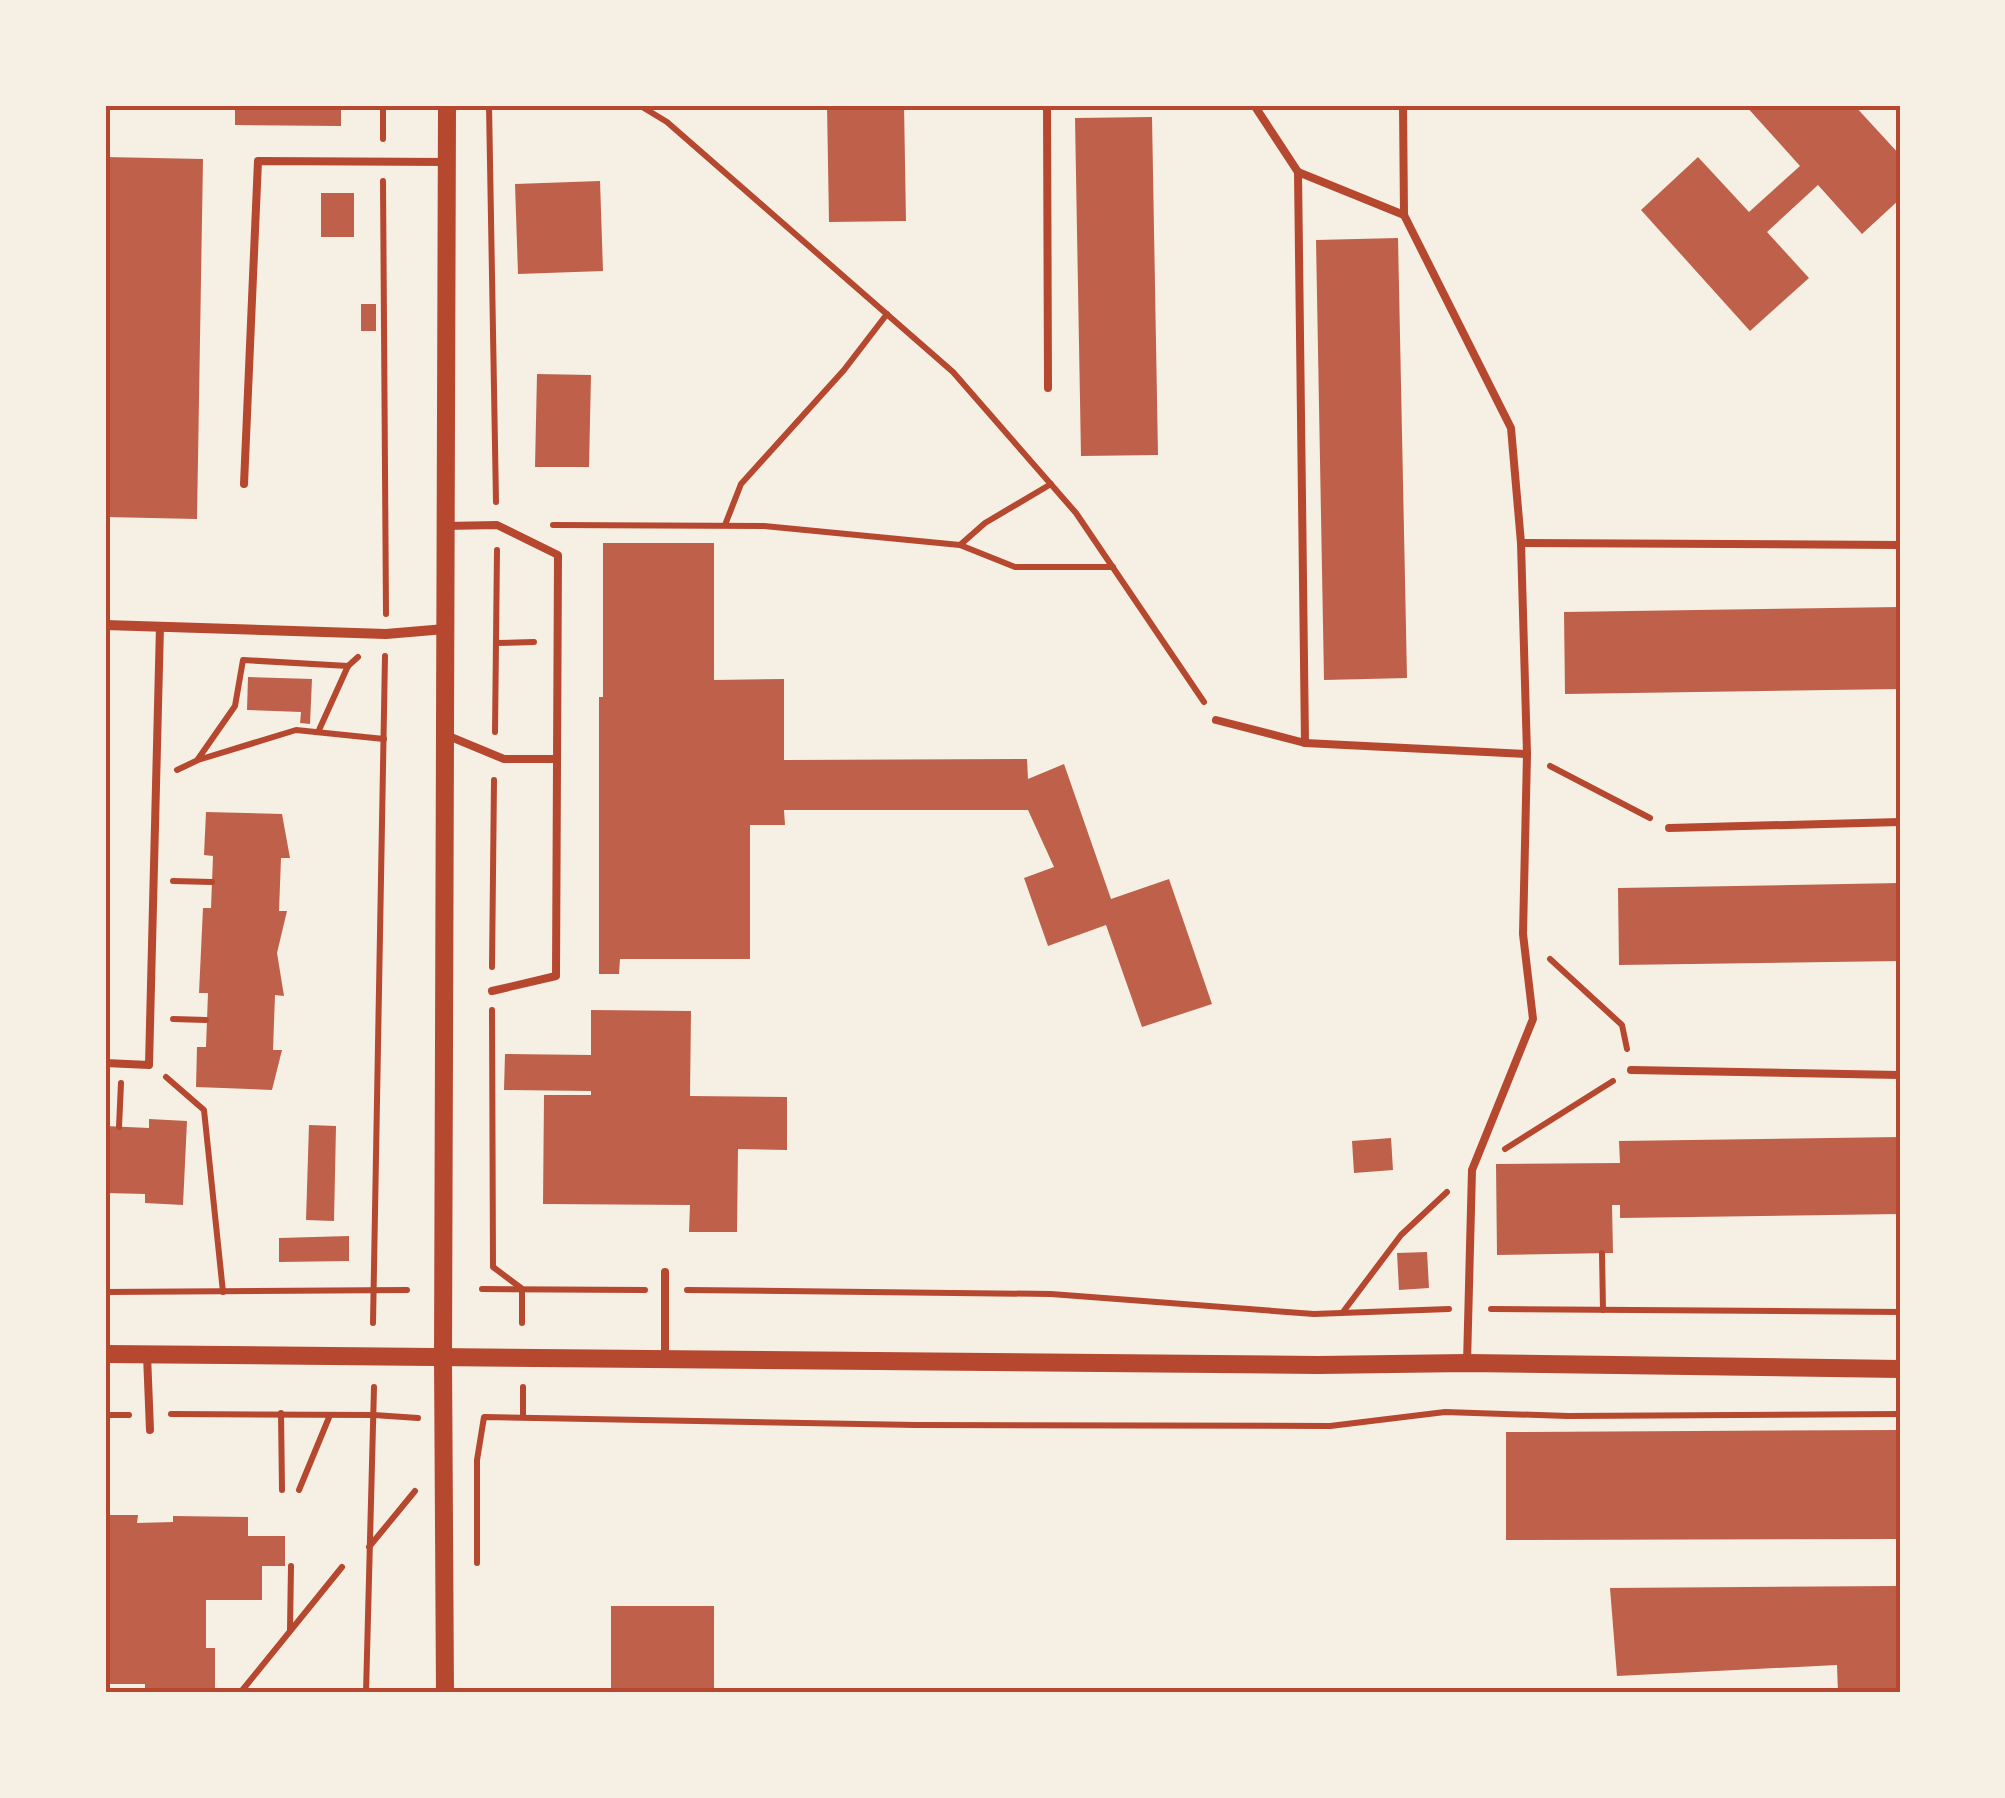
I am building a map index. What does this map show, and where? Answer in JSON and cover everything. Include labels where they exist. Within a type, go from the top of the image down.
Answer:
[{"type":"street","points":[[445,1693],[447,105]]},
{"type":"street","points":[[105,625],[386,634],[445,628]]},
{"type":"street","points":[[105,1354],[1900,1369]]},
{"type":"lane","points":[[1047,105],[1048,388]]},
{"type":"lane","points":[[1254,105],[1298,172],[1306,742]]},
{"type":"lane","points":[[1403,105],[1404,215],[1511,428],[1521,543],[1527,754],[1523,934],[1533,1020],[1472,1170],[1467,1363]]},
{"type":"lane","points":[[244,484],[258,161],[446,162]]},
{"type":"lane","points":[[1298,172],[1404,215]]},
{"type":"lane","points":[[446,526],[497,525],[558,555],[556,976],[492,992]]},
{"type":"lane","points":[[1521,543],[1900,545]]},
{"type":"lane","points":[[105,1064],[149,1065],[160,626]]},
{"type":"lane","points":[[1216,720],[1306,742],[1527,754]]},
{"type":"lane","points":[[445,734],[504,759],[557,759]]},
{"type":"lane","points":[[1669,828],[1900,822]]},
{"type":"lane","points":[[1631,1070],[1900,1076]]},
{"type":"lane","points":[[665,1272],[665,1358]]},
{"type":"lane","points":[[147,1354],[150,1430]]},
{"type":"path","points":[[373,1323],[386,634],[383,105]]},
{"type":"path","points":[[489,105],[497,525],[492,1267],[522,1289]]},
{"type":"path","points":[[639,105],[667,122],[953,372],[1076,513],[1216,720]]},
{"type":"path","points":[[725,525],[742,484],[844,370],[887,314]]},
{"type":"path","points":[[960,545],[985,524],[1051,484]]},
{"type":"path","points":[[497,525],[764,526],[960,545],[1015,567],[1113,567]]},
{"type":"path","points":[[319,730],[348,666],[386,634]]},
{"type":"path","points":[[496,643],[534,642]]},
{"type":"path","points":[[198,760],[236,706],[243,660],[348,666]]},
{"type":"path","points":[[174,772],[198,760],[296,730],[384,739]]},
{"type":"path","points":[[1527,754],[1669,828]]},
{"type":"path","points":[[170,862],[170,881],[212,882]]},
{"type":"path","points":[[1343,1312],[1401,1235],[1472,1170],[1631,1070],[1622,1025],[1523,934]]},
{"type":"path","points":[[166,1018],[206,1020]]},
{"type":"path","points":[[119,1127],[121,1074]]},
{"type":"path","points":[[150,1074],[164,1075],[204,1110],[222,1292]]},
{"type":"path","points":[[1602,1253],[1603,1310]]},
{"type":"path","points":[[482,1289],[1050,1294],[1314,1314],[1468,1308],[1900,1312]]},
{"type":"path","points":[[522,1289],[522,1322]]},
{"type":"path","points":[[105,1292],[407,1290]]},
{"type":"path","points":[[366,1693],[374,1387]]},
{"type":"path","points":[[522,1387],[523,1416]]},
{"type":"path","points":[[476,1576],[477,1460],[484,1417],[916,1425],[1330,1426],[1445,1412],[1568,1416],[1900,1414]]},
{"type":"path","points":[[281,1414],[282,1490]]},
{"type":"path","points":[[105,1415],[374,1415],[418,1418],[418,1432]]},
{"type":"path","points":[[299,1490],[330,1415]]},
{"type":"path","points":[[368,1548],[416,1490]]},
{"type":"path","points":[[290,1630],[292,1566]]},
{"type":"path","points":[[240,1693],[342,1566]]},
{"type":"building","points":[[235,105],[341,105],[341,126],[235,125]]},
{"type":"building","points":[[827,105],[904,105],[906,221],[829,222]]},
{"type":"building","points":[[1745,105],[1854,105],[1900,155],[1900,199],[1862,234],[1818,185],[1767,232],[1809,278],[1750,331],[1641,210],[1698,157],[1749,212],[1800,166]]},
{"type":"building","points":[[1152,117],[1158,455],[1081,456],[1075,118]]},
{"type":"building","points":[[105,157],[203,159],[197,519],[105,517]]},
{"type":"building","points":[[600,181],[603,271],[518,274],[515,184]]},
{"type":"building","points":[[321,193],[354,193],[354,237],[321,237]]},
{"type":"building","points":[[1398,238],[1407,678],[1324,680],[1316,240]]},
{"type":"building","points":[[361,304],[376,304],[376,331],[361,331]]},
{"type":"building","points":[[537,374],[591,375],[589,467],[535,467]]},
{"type":"building","points":[[603,543],[714,543],[714,680],[784,679],[784,760],[1027,759],[1028,779],[1064,764],[1111,899],[1169,879],[1212,1004],[1142,1027],[1106,925],[1048,946],[1024,878],[1054,867],[1028,810],[784,810],[785,825],[750,825],[750,959],[620,959],[619,974],[599,974]]},
{"type":"building","points":[[1900,607],[1900,689],[1565,694],[1564,612]]},
{"type":"building","points":[[248,677],[312,679],[310,724],[300,723],[301,712],[247,710]]},
{"type":"building","points":[[206,812],[282,814],[290,858],[281,858],[279,911],[287,911],[277,953],[284,996],[275,995],[273,1050],[282,1050],[272,1090],[196,1087],[197,1047],[206,1047],[208,993],[199,993],[203,908],[211,908],[213,856],[204,855]]},
{"type":"building","points":[[1900,883],[1900,961],[1619,965],[1618,888]]},
{"type":"building","points":[[591,1010],[691,1011],[690,1096],[787,1097],[787,1150],[738,1149],[737,1232],[689,1232],[690,1205],[543,1204],[544,1095],[591,1095],[591,1091],[504,1090],[505,1054],[591,1055]]},
{"type":"building","points":[[149,1119],[187,1121],[183,1205],[145,1203],[145,1194],[105,1193],[105,1126],[149,1128]]},
{"type":"building","points":[[309,1125],[336,1126],[334,1221],[306,1220]]},
{"type":"building","points":[[1900,1137],[1900,1214],[1620,1218],[1620,1205],[1612,1205],[1613,1253],[1497,1255],[1496,1164],[1620,1163],[1619,1141]]},
{"type":"building","points":[[1391,1138],[1393,1170],[1354,1173],[1352,1141]]},
{"type":"building","points":[[349,1236],[349,1261],[279,1262],[279,1238]]},
{"type":"building","points":[[1427,1252],[1429,1288],[1399,1290],[1397,1253]]},
{"type":"building","points":[[1897,1430],[1897,1539],[1506,1540],[1506,1432]]},
{"type":"building","points":[[105,1515],[138,1515],[137,1523],[173,1522],[173,1516],[248,1517],[248,1536],[285,1536],[285,1566],[262,1566],[262,1600],[206,1600],[206,1648],[215,1648],[215,1693],[145,1693],[145,1684],[105,1684]]},
{"type":"building","points":[[1896,1586],[1899,1693],[1838,1693],[1837,1665],[1617,1676],[1610,1588]]},
{"type":"building","points":[[611,1606],[714,1606],[714,1693],[611,1693]]}]
